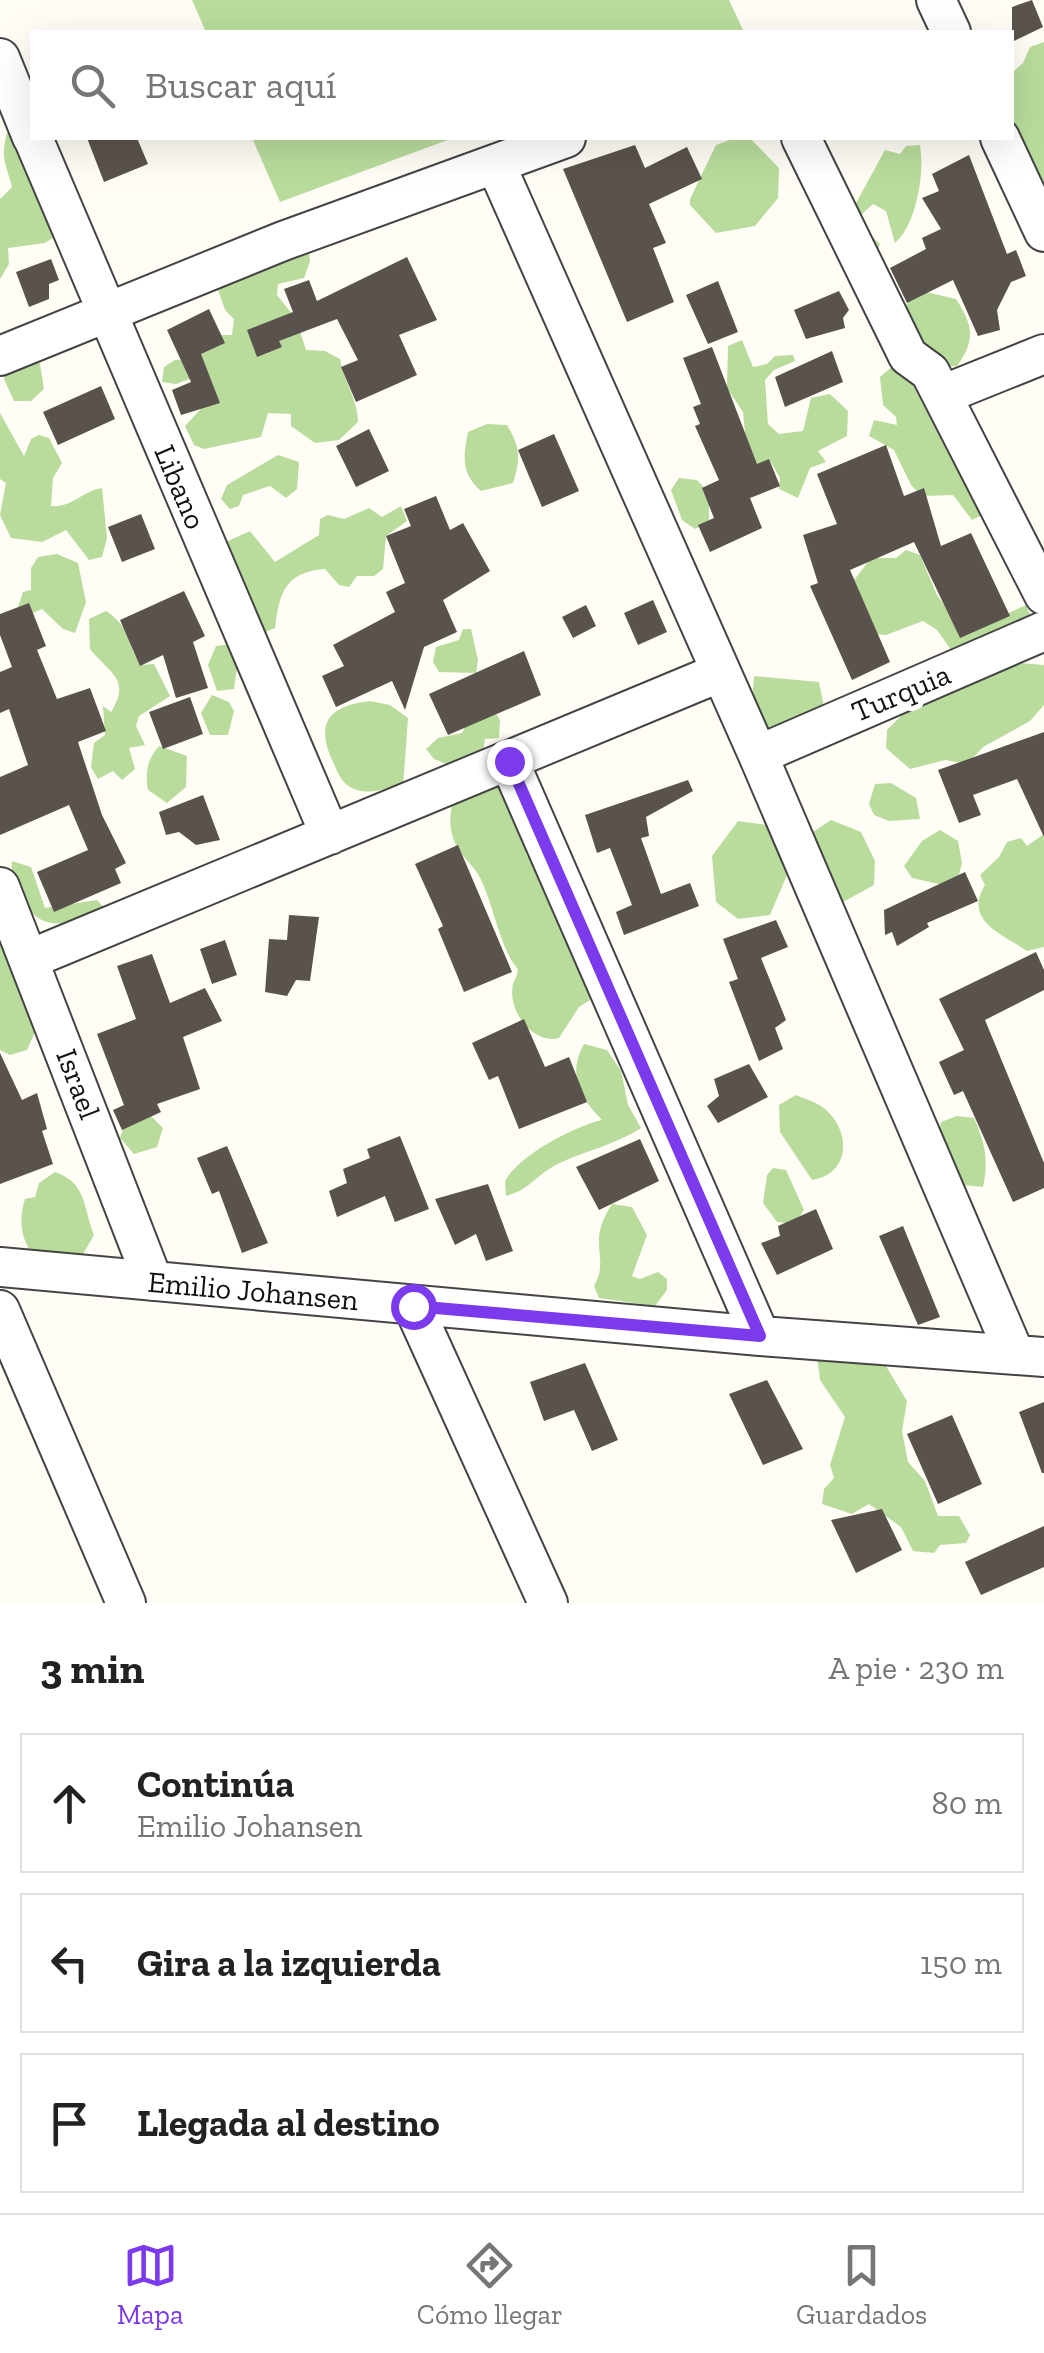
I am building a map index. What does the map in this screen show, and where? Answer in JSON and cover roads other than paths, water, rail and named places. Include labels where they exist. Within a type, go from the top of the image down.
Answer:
[{"type":"street","points":[[936,0],[950,30]]},
{"type":"street","name":"Libano","points":[[0,58],[30,130]]},
{"type":"street","name":"Libano","points":[[34,140],[330,835]]},
{"type":"street","points":[[0,356],[105,312],[561,140]]},
{"type":"street","points":[[802,140],[908,356],[930,372],[1044,595]]},
{"type":"street","points":[[1001,140],[1044,232]]},
{"type":"street","points":[[496,164],[1030,1356]]},
{"type":"street","points":[[942,395],[1044,354]]},
{"type":"street","name":"Turquia","points":[[758,756],[1044,631]]},
{"type":"street","points":[[30,959],[721,672]]},
{"type":"street","points":[[509,761],[760,1336]]},
{"type":"street","name":"Israel","points":[[0,887],[153,1281]]},
{"type":"street","name":"Emilio Johansen","points":[[0,1267],[760,1336],[1030,1356]]},
{"type":"street","points":[[413,1306],[548,1603]]},
{"type":"street","points":[[0,1310],[126,1603]]}]
